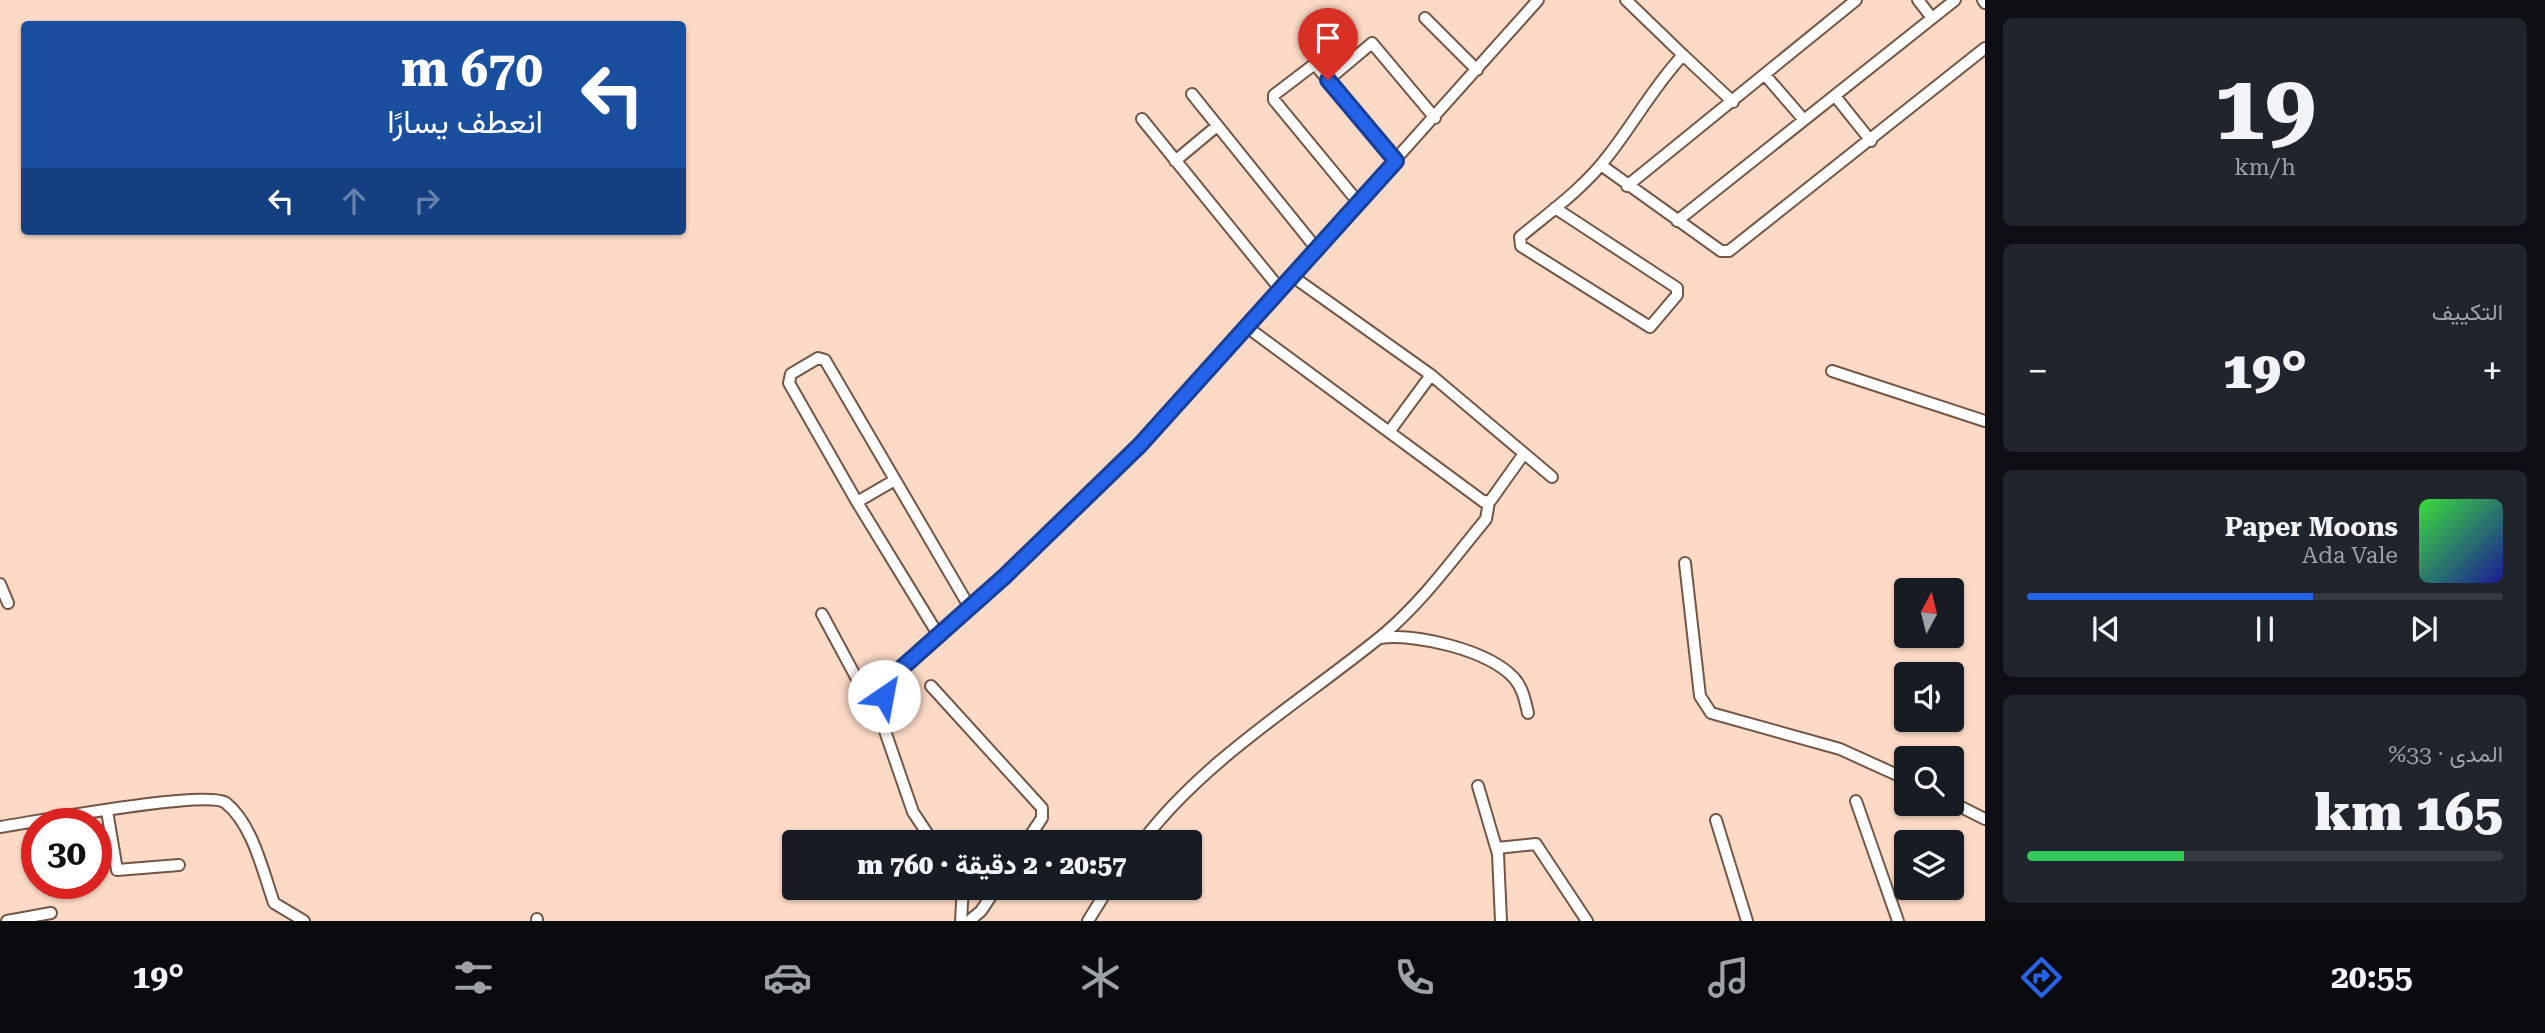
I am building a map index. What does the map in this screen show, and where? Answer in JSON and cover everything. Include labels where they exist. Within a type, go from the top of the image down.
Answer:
[{"type":"street","points":[[885,731],[885,684],[970,608],[1140,445],[1538,0]]},
{"type":"street","points":[[1626,0],[1733,102]]},
{"type":"street","points":[[1627,186],[1856,0]]},
{"type":"street","points":[[1918,0],[1932,18]]},
{"type":"street","points":[[1676,221],[1955,0]]},
{"type":"street","points":[[1425,18],[1477,70]]},
{"type":"street","points":[[1328,80],[1372,43],[1435,118]]},
{"type":"street","points":[[1601,165],[1676,221],[1721,251],[1729,251],[1985,48]]},
{"type":"street","points":[[1555,208],[1677,288],[1677,295],[1653,325],[1646,326],[1521,246],[1520,237],[1601,165],[1683,55]]},
{"type":"street","points":[[1358,202],[1274,100],[1277,93],[1312,66],[1317,67],[1396,161]]},
{"type":"street","points":[[1765,75],[1804,120]]},
{"type":"street","points":[[1192,94],[1316,248]]},
{"type":"street","points":[[1835,96],[1871,141]]},
{"type":"street","points":[[1142,119],[1280,289]]},
{"type":"street","points":[[1175,161],[1217,126]]},
{"type":"street","points":[[1292,276],[1431,375],[1552,477]]},
{"type":"street","points":[[1247,327],[1484,502],[1489,502]]},
{"type":"street","points":[[939,636],[857,502],[789,383],[791,374],[818,358],[825,360],[970,608]]},
{"type":"street","points":[[1832,372],[1985,421]]},
{"type":"street","points":[[1389,432],[1431,375]]},
{"type":"street","points":[[1152,830],[1170,809],[1269,721],[1377,639],[1420,600],[1486,519],[1489,502],[1523,455]]},
{"type":"street","points":[[857,502],[895,480]]},
{"type":"street","points":[[1685,563],[1700,696],[1706,708],[1711,713],[1840,749],[1894,774]]},
{"type":"street","points":[[0,584],[8,603]]},
{"type":"street","points":[[822,614],[885,731],[913,811],[925,830]]},
{"type":"street","points":[[1377,639],[1394,636],[1422,639],[1503,667],[1516,680],[1525,697],[1528,713]]},
{"type":"street","points":[[931,686],[1042,808],[1042,818],[1034,830]]},
{"type":"street","points":[[1478,786],[1497,848],[1501,921]]},
{"type":"street","points":[[112,810],[205,798],[222,801],[242,822],[256,851],[274,903],[304,921]]},
{"type":"street","points":[[1856,801],[1898,921]]},
{"type":"street","points":[[1964,808],[1985,819]]},
{"type":"street","points":[[1716,820],[1747,921]]},
{"type":"street","points":[[0,827],[21,824]]},
{"type":"street","points":[[112,840],[117,870],[179,865]]},
{"type":"street","points":[[1497,848],[1536,844],[1587,921]]},
{"type":"street","points":[[961,921],[962,900]]},
{"type":"street","points":[[969,921],[981,911],[988,900]]},
{"type":"street","points":[[1088,921],[1102,900]]},
{"type":"street","points":[[7,921],[51,913]]},
{"type":"route","points":[[884,696],[887,681],[1005,576],[1140,445],[1396,161],[1328,80]]}]
